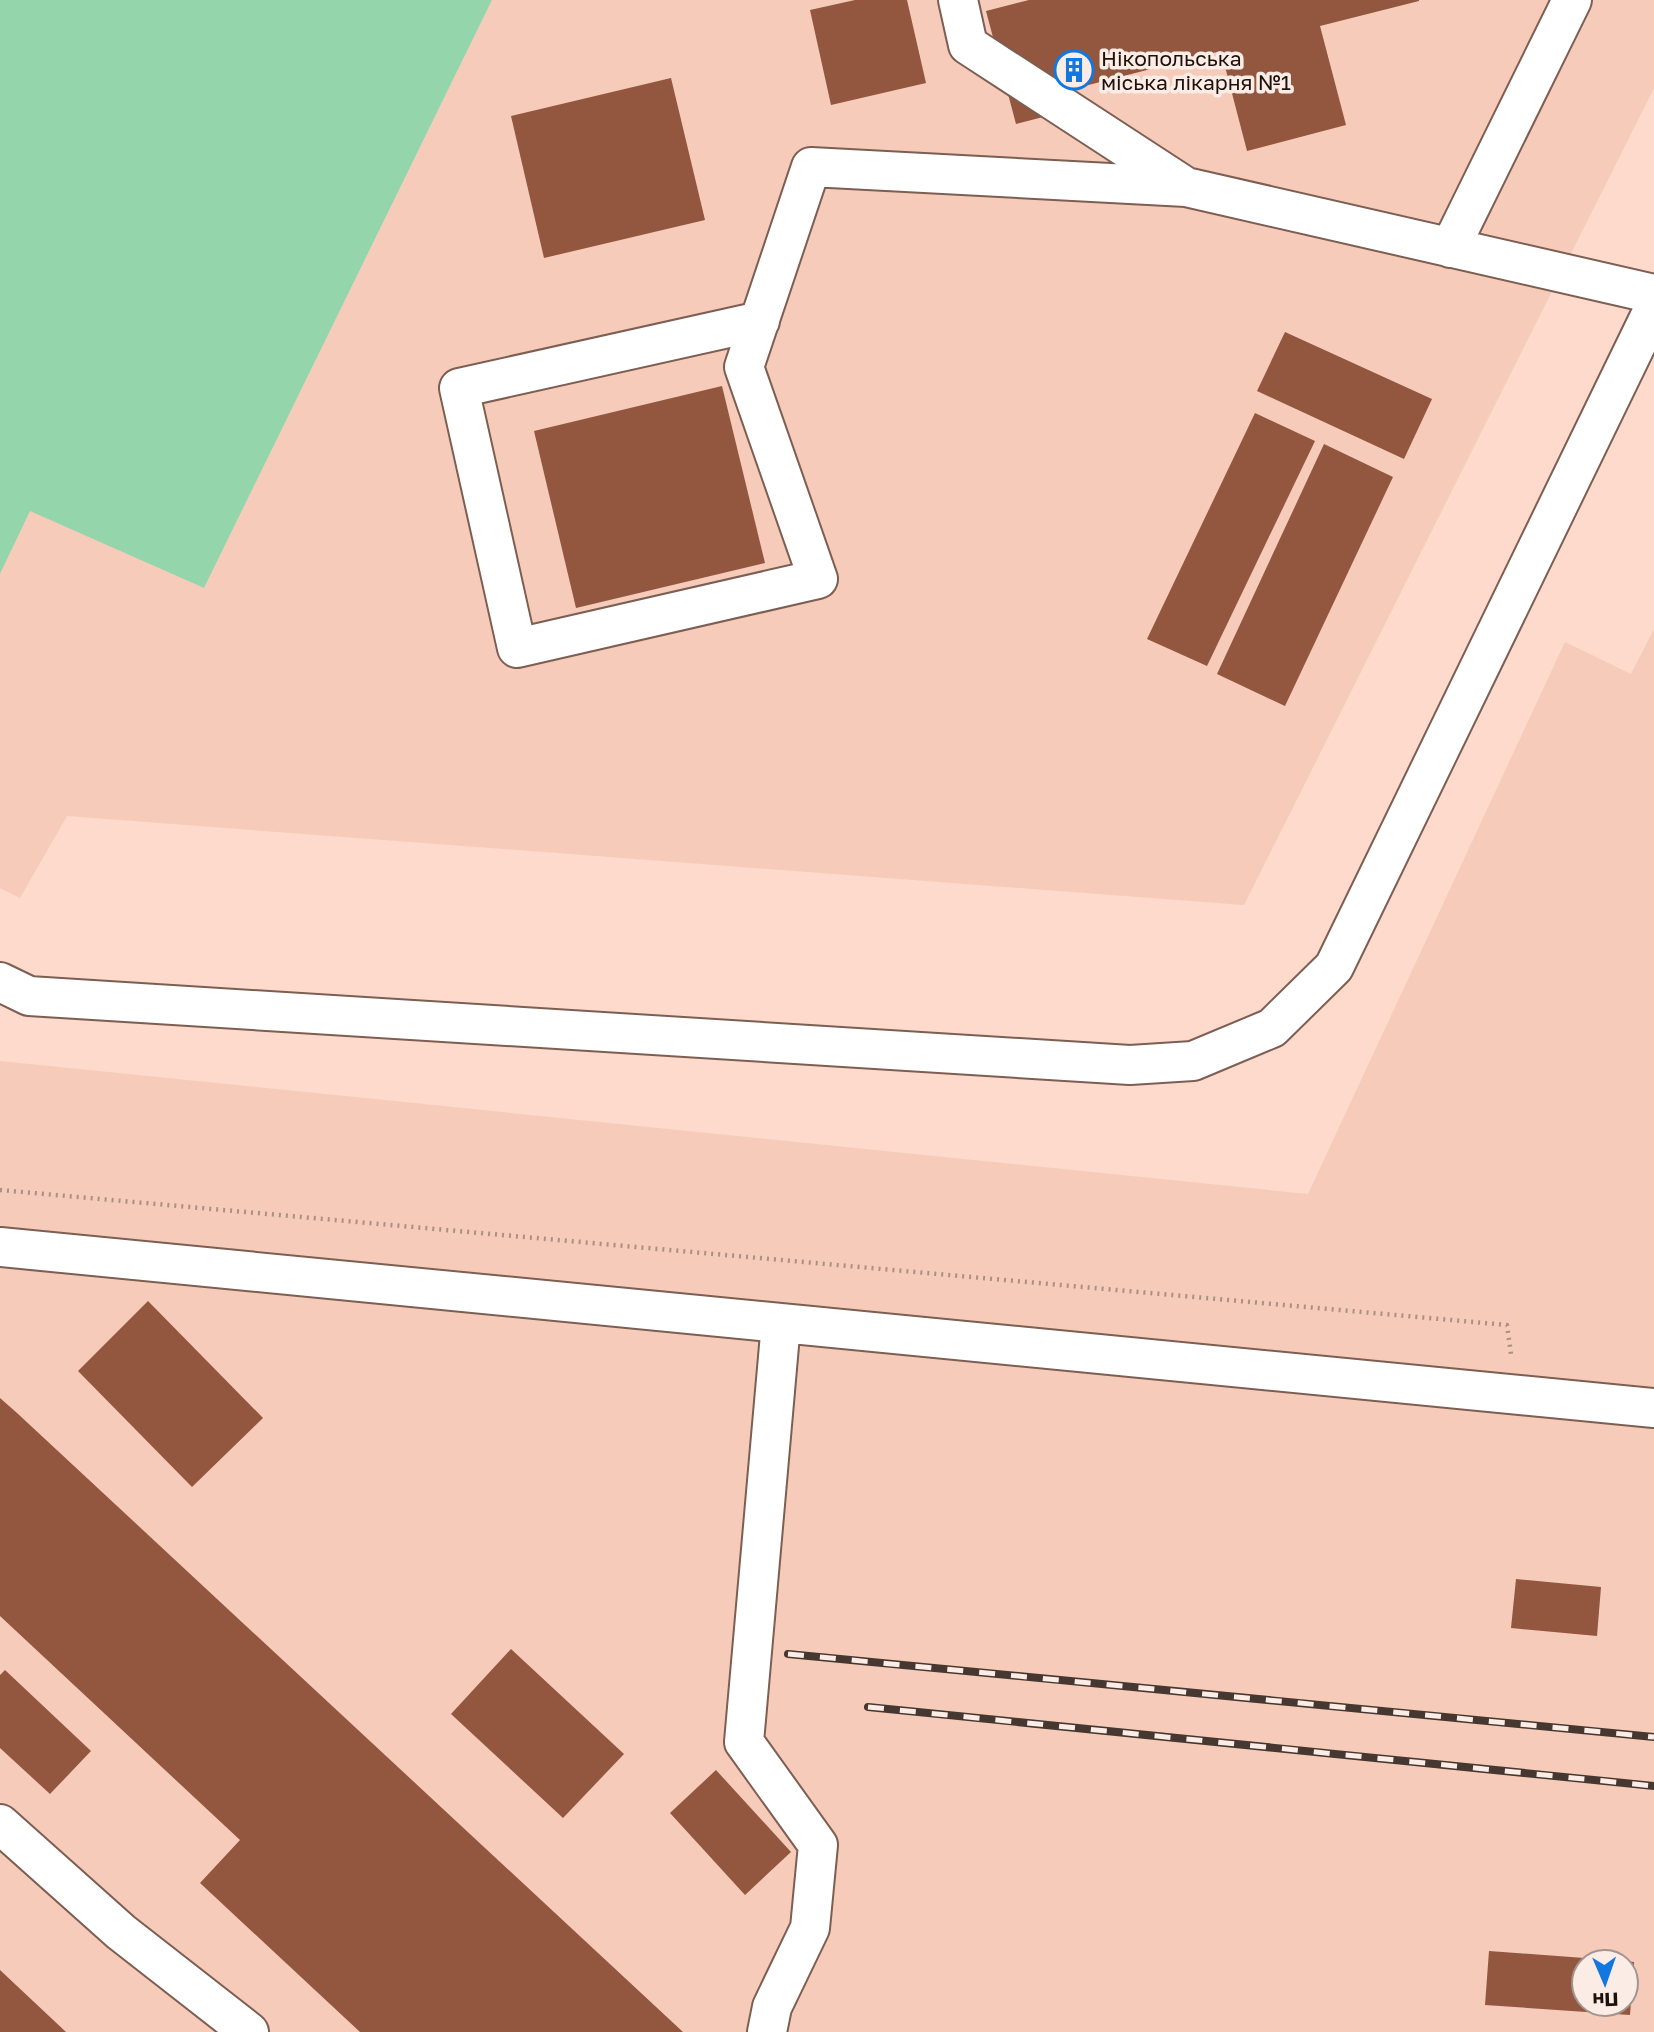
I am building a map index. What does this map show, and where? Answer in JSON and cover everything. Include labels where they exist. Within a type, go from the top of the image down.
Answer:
[{"type":"street","points":[[958,0],[968,45],[1186,187]]},
{"type":"street","points":[[1450,248],[1572,0]]},
{"type":"street","points":[[760,321],[459,388],[517,648],[818,579],[744,367],[760,321],[811,167],[1186,187],[1654,294]]},
{"type":"street","points":[[15,989],[1130,1065],[1194,1061],[1272,1028],[1334,967],[1654,309]]},
{"type":"street","points":[[0,1247],[1654,1408]]},
{"type":"street","points":[[767,2032],[772,2007],[810,1928],[818,1844],[744,1742],[781,1323]]},
{"type":"street","points":[[0,1824],[121,1932],[249,2032]]},
{"type":"path","points":[[0,1190],[1507,1325],[1515,1395]]},
{"type":"shaded area","points":[[492,0],[1654,0],[1654,88],[1244,905],[67,816],[20,898],[0,888],[0,574],[30,510],[204,588]]},
{"type":"shaded area","points":[[1654,629],[1654,2032],[0,2032],[0,1061],[1308,1194],[1565,642],[1631,674]]},
{"type":"green space","points":[[0,0],[492,0],[204,588],[30,511],[0,574]]},
{"type":"building","points":[[855,0],[907,0],[926,83],[831,105],[810,10]]},
{"type":"building","name":"Нікопольська міська лікарня №1","points":[[1029,0],[1419,1],[1320,26],[1346,125],[1247,151],[1221,51],[1069,90],[1074,109],[1016,124],[986,11]]},
{"type":"building","points":[[671,78],[705,220],[544,258],[511,116]]},
{"type":"building","points":[[1285,332],[1432,399],[1404,459],[1257,391]]},
{"type":"building","points":[[722,386],[765,563],[576,608],[534,431]]},
{"type":"building","points":[[1255,413],[1315,441],[1207,666],[1147,639]]},
{"type":"building","points":[[1324,444],[1393,477],[1285,706],[1217,674]]},
{"type":"building","points":[[148,1301],[263,1418],[192,1487],[78,1371]]},
{"type":"building","points":[[0,1398],[683,2032],[360,2032],[200,1883],[240,1840],[0,1616]]},
{"type":"building","points":[[1516,1579],[1601,1587],[1597,1636],[1511,1628]]},
{"type":"building","points":[[511,1649],[624,1754],[563,1818],[451,1714]]},
{"type":"building","points":[[5,1670],[91,1751],[50,1794],[0,1748],[0,1675]]},
{"type":"building","points":[[716,1770],[791,1852],[745,1895],[670,1813]]},
{"type":"building","points":[[1489,1951],[1570,1957],[1570,2011],[1485,2005]]},
{"type":"building","points":[[0,1970],[66,2032],[0,2032]]},
{"type":"railway","points":[[788,1654],[1654,1737]]},
{"type":"railway","points":[[868,1707],[1654,1786]]},
{"type":"place","name":"Нікопольська міська лікарня №1","points":[[1074,70]]}]
